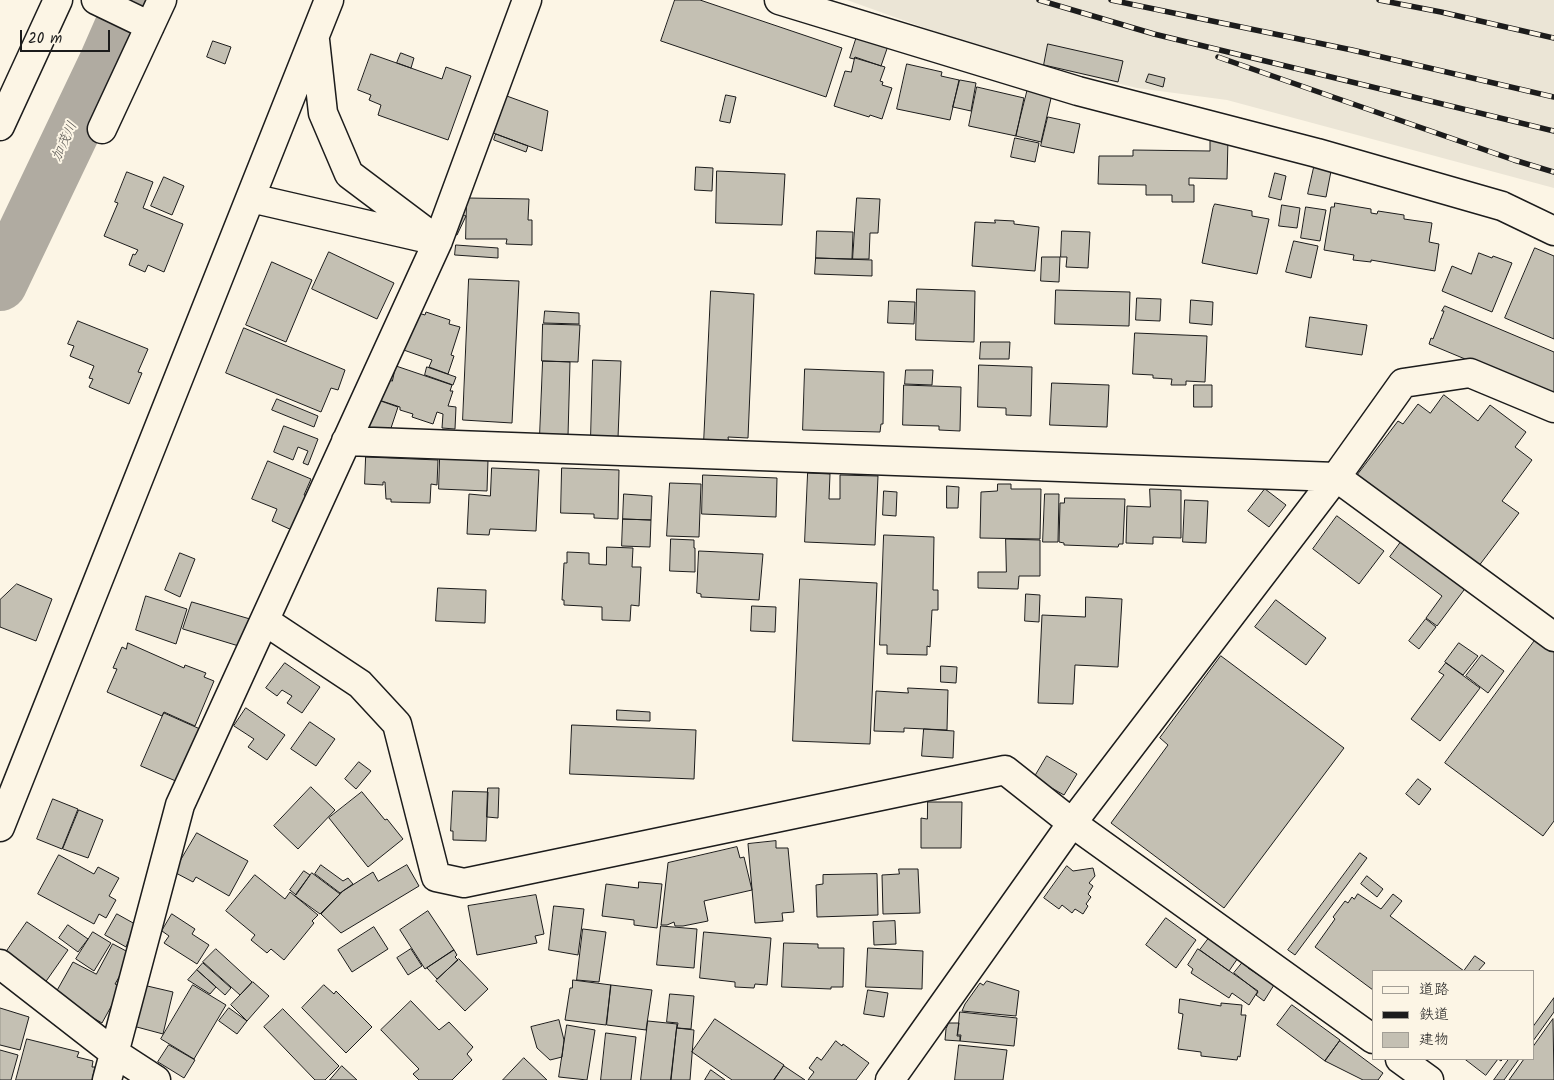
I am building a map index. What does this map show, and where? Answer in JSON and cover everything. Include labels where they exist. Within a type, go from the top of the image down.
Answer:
[{"type":"street","points":[[0,126],[58,0]]},
{"type":"street","points":[[96,0],[145,24]]},
{"type":"street","points":[[102,129],[145,24],[162,0]]},
{"type":"street","points":[[0,827],[329,0]]},
{"type":"street","points":[[107,1080],[180,805],[438,241],[528,0]]},
{"type":"street","points":[[779,0],[1078,91],[1317,153],[1502,206],[1554,231]]},
{"type":"street","points":[[315,38],[323,113],[349,174],[438,241]]},
{"type":"street","points":[[250,198],[438,241]]},
{"type":"street","points":[[890,1080],[1072,823],[1336,477],[1403,383],[1470,373],[1554,408]]},
{"type":"street","points":[[346,441],[1336,477],[1554,636]]},
{"type":"street","points":[[265,622],[360,684],[397,724],[436,877],[464,883],[1005,770],[1072,823],[1372,1038]]},
{"type":"street","points":[[0,964],[113,1052],[156,1080]]},
{"type":"street","points":[[1401,1060],[1429,1080]]},
{"type":"shaded area","points":[[847,0],[1554,0],[1554,188],[1227,100],[1137,88],[1003,56]]},
{"type":"building","points":[[675,0],[700,0],[842,48],[826,97],[661,41]]},
{"type":"building","points":[[858,33],[889,43],[881,66],[855,57],[854,59],[850,58]]},
{"type":"building","points":[[213,41],[231,47],[225,64],[207,57]]},
{"type":"building","points":[[1048,44],[1123,61],[1118,82],[1044,65]]},
{"type":"building","points":[[401,53],[414,58],[411,68],[397,63]]},
{"type":"building","points":[[371,54],[442,79],[446,67],[471,76],[448,140],[378,115],[381,105],[369,100],[371,95],[358,90]]},
{"type":"building","points":[[855,58],[885,67],[880,81],[883,82],[882,85],[892,88],[882,119],[834,106],[845,71],[851,72]]},
{"type":"building","points":[[907,64],[942,72],[941,76],[959,80],[950,120],[897,109]]},
{"type":"building","points":[[1149,74],[1165,78],[1163,87],[1146,82]]},
{"type":"building","points":[[960,80],[976,83],[971,111],[953,107]]},
{"type":"building","points":[[977,87],[1024,98],[1016,136],[969,126]]},
{"type":"building","points":[[1028,88],[1052,94],[1041,142],[1016,136]]},
{"type":"building","points":[[504,95],[548,111],[542,151],[493,133],[500,115],[497,114]]},
{"type":"building","points":[[726,95],[736,97],[730,123],[720,121]]},
{"type":"building","points":[[1048,117],[1080,124],[1074,153],[1041,146]]},
{"type":"building","points":[[496,134],[528,146],[526,152],[494,140]]},
{"type":"building","points":[[1015,138],[1039,143],[1035,162],[1011,157]]},
{"type":"building","points":[[1228,139],[1227,179],[1189,178],[1189,185],[1194,185],[1194,202],[1172,202],[1172,195],[1146,195],[1146,185],[1098,184],[1099,156],[1133,156],[1133,150],[1210,151],[1210,140]]},
{"type":"building","points":[[1315,163],[1332,166],[1326,197],[1308,194]]},
{"type":"building","points":[[696,167],[713,168],[712,191],[695,190]]},
{"type":"building","points":[[717,171],[785,174],[782,225],[716,223]]},
{"type":"building","points":[[127,172],[153,182],[143,208],[183,224],[164,272],[148,265],[145,272],[129,265],[133,254],[135,255],[138,250],[104,236],[118,203],[115,202]]},
{"type":"building","points":[[1275,173],[1286,176],[1281,200],[1269,197]]},
{"type":"building","points":[[164,177],[184,186],[172,215],[151,206]]},
{"type":"building","points":[[467,198],[529,199],[528,220],[532,220],[532,245],[506,244],[507,239],[466,239]]},
{"type":"building","points":[[857,198],[880,199],[878,233],[870,233],[869,259],[853,259]]},
{"type":"building","points":[[1335,203],[1371,209],[1371,213],[1377,214],[1378,211],[1404,215],[1404,219],[1432,223],[1429,242],[1439,244],[1435,271],[1371,260],[1371,262],[1353,260],[1354,255],[1324,250],[1331,207],[1334,207]]},
{"type":"building","points":[[1215,204],[1252,211],[1252,216],[1269,219],[1257,274],[1202,263]]},
{"type":"building","points":[[1282,205],[1300,208],[1297,228],[1279,226]]},
{"type":"building","points":[[1306,207],[1326,210],[1320,241],[1301,238]]},
{"type":"building","points":[[456,211],[466,216],[457,235],[447,231]]},
{"type":"building","points":[[995,220],[1014,221],[1014,224],[1039,227],[1035,271],[972,266],[975,222],[995,223]]},
{"type":"building","points":[[817,231],[853,232],[852,259],[816,258]]},
{"type":"building","points":[[1062,231],[1090,232],[1088,268],[1066,267],[1067,257],[1061,257]]},
{"type":"building","points":[[1294,241],[1318,246],[1311,278],[1286,272]]},
{"type":"building","points":[[456,245],[498,248],[498,258],[455,255]]},
{"type":"building","points":[[1535,248],[1554,256],[1554,339],[1505,318]]},
{"type":"building","points":[[329,252],[394,283],[377,319],[312,289]]},
{"type":"building","points":[[1479,253],[1512,263],[1492,312],[1442,291],[1452,266],[1471,274]]},
{"type":"building","points":[[1042,257],[1060,257],[1059,282],[1041,281]]},
{"type":"building","points":[[816,258],[872,260],[872,276],[815,274]]},
{"type":"building","points":[[272,262],[312,280],[286,342],[246,325]]},
{"type":"building","points":[[469,279],[519,281],[512,423],[463,420]]},
{"type":"building","points":[[917,289],[975,291],[974,342],[916,340]]},
{"type":"building","points":[[1056,290],[1130,292],[1129,326],[1055,324]]},
{"type":"building","points":[[711,291],[754,294],[748,438],[728,437],[729,444],[704,443]]},
{"type":"building","points":[[1137,298],[1161,299],[1160,321],[1136,320]]},
{"type":"building","points":[[1191,300],[1213,302],[1212,325],[1190,323]]},
{"type":"building","points":[[889,301],[915,302],[914,324],[888,323]]},
{"type":"building","points":[[1445,306],[1554,352],[1554,396],[1429,344],[1431,338],[1433,339]]},
{"type":"building","points":[[545,311],[579,313],[579,324],[544,323]]},
{"type":"building","points":[[415,312],[425,315],[426,312],[450,320],[449,324],[460,327],[451,355],[454,356],[448,374],[429,367],[432,360],[398,348]]},
{"type":"building","points":[[1310,317],[1367,325],[1362,355],[1306,347]]},
{"type":"building","points":[[78,321],[148,349],[138,372],[142,373],[129,404],[89,387],[93,379],[89,378],[94,366],[70,356],[74,346],[68,344]]},
{"type":"building","points":[[543,324],[580,325],[578,362],[542,361]]},
{"type":"building","points":[[244,328],[345,370],[338,390],[331,388],[321,412],[226,373]]},
{"type":"building","points":[[1135,333],[1207,336],[1205,382],[1186,381],[1186,385],[1171,385],[1172,379],[1153,378],[1153,375],[1133,374]]},
{"type":"building","points":[[981,342],[1010,342],[1009,359],[980,359]]},
{"type":"building","points":[[593,360],[621,361],[618,438],[591,437]]},
{"type":"building","points":[[543,361],[570,362],[568,436],[540,435]]},
{"type":"building","points":[[979,365],[1032,367],[1031,416],[1006,415],[1006,408],[978,407]]},
{"type":"building","points":[[396,366],[452,385],[450,391],[453,391],[448,406],[456,407],[455,429],[442,428],[443,414],[437,412],[433,424],[412,417],[413,414],[400,410],[400,407],[379,400],[386,379],[392,381]]},
{"type":"building","points":[[427,367],[456,377],[453,385],[425,375]]},
{"type":"building","points":[[805,369],[884,372],[883,424],[881,424],[880,432],[803,430]]},
{"type":"building","points":[[906,370],[933,370],[932,385],[905,384]]},
{"type":"building","points":[[1052,383],[1109,385],[1107,427],[1050,425]]},
{"type":"building","points":[[904,385],[961,387],[960,431],[939,430],[939,426],[903,425]]},
{"type":"building","points":[[1194,385],[1212,385],[1212,407],[1194,407]]},
{"type":"building","points":[[1444,395],[1478,421],[1490,405],[1526,432],[1515,447],[1532,460],[1502,501],[1519,513],[1478,567],[1357,475],[1398,421],[1403,424],[1418,404],[1430,413]]},
{"type":"building","points":[[277,399],[318,416],[314,427],[272,410]]},
{"type":"building","points":[[375,399],[398,407],[389,434],[365,426]]},
{"type":"building","points":[[284,426],[318,439],[308,465],[303,463],[308,451],[298,447],[293,460],[274,452]]},
{"type":"building","points":[[366,457],[438,460],[437,485],[431,484],[430,503],[391,502],[391,499],[386,499],[385,482],[383,482],[383,485],[365,484]]},
{"type":"building","points":[[440,458],[488,460],[487,491],[439,489]]},
{"type":"building","points":[[268,461],[311,479],[304,495],[308,497],[294,531],[272,521],[277,509],[252,499]]},
{"type":"building","points":[[492,468],[539,470],[536,531],[490,529],[489,535],[467,534],[469,494],[490,496]]},
{"type":"building","points":[[562,468],[619,470],[618,519],[594,518],[594,514],[561,513]]},
{"type":"building","points":[[808,473],[830,474],[829,499],[840,499],[840,475],[878,476],[875,545],[805,542]]},
{"type":"building","points":[[703,475],[777,478],[776,517],[702,514]]},
{"type":"building","points":[[670,483],[701,484],[699,537],[667,536]]},
{"type":"building","points":[[998,484],[1011,484],[1011,489],[1041,489],[1040,539],[980,538],[981,492],[997,491]]},
{"type":"building","points":[[947,486],[959,487],[958,508],[947,508]]},
{"type":"building","points":[[1150,489],[1181,490],[1181,538],[1153,537],[1153,544],[1126,543],[1127,506],[1150,507]]},
{"type":"building","points":[[1265,489],[1286,505],[1269,527],[1248,511]]},
{"type":"building","points":[[884,491],[897,492],[896,516],[883,515]]},
{"type":"building","points":[[624,494],[652,496],[651,520],[623,519]]},
{"type":"building","points":[[1045,494],[1059,494],[1058,542],[1043,542]]},
{"type":"building","points":[[1065,498],[1125,499],[1123,544],[1119,544],[1118,547],[1064,545],[1064,543],[1059,542],[1060,503],[1064,503]]},
{"type":"building","points":[[1185,500],[1208,501],[1206,543],[1183,542]]},
{"type":"building","points":[[1337,516],[1384,551],[1359,584],[1313,549]]},
{"type":"building","points":[[623,519],[651,520],[650,547],[622,546]]},
{"type":"building","points":[[884,535],[934,537],[933,590],[938,590],[938,610],[932,610],[930,647],[927,646],[927,655],[887,654],[887,645],[880,645]]},
{"type":"building","points":[[1406,535],[1470,582],[1437,626],[1426,618],[1442,596],[1390,557]]},
{"type":"building","points":[[671,539],[694,540],[695,572],[670,571]]},
{"type":"building","points":[[1006,539],[1040,540],[1040,576],[1019,576],[1018,589],[978,588],[978,572],[1006,572]]},
{"type":"building","points":[[607,547],[633,548],[632,567],[641,567],[639,606],[631,605],[630,621],[602,620],[602,607],[564,605],[564,600],[562,600],[564,563],[567,563],[567,552],[589,553],[589,564],[606,565]]},
{"type":"building","points":[[699,551],[763,554],[759,600],[701,597],[701,594],[697,593]]},
{"type":"building","points":[[180,553],[195,559],[180,597],[165,590]]},
{"type":"building","points":[[800,579],[877,583],[870,744],[793,741]]},
{"type":"building","points":[[17,584],[52,599],[36,641],[0,627],[0,600]]},
{"type":"building","points":[[438,588],[486,590],[485,623],[436,621]]},
{"type":"building","points":[[1026,594],[1040,595],[1039,622],[1025,621]]},
{"type":"building","points":[[146,596],[187,609],[176,644],[136,630]]},
{"type":"building","points":[[1086,597],[1122,599],[1118,667],[1075,665],[1073,704],[1038,703],[1042,615],[1085,617]]},
{"type":"building","points":[[1276,600],[1326,638],[1306,665],[1255,627]]},
{"type":"building","points":[[192,602],[250,619],[242,647],[183,629]]},
{"type":"building","points":[[752,606],[776,607],[775,632],[751,631]]},
{"type":"building","points":[[1426,619],[1436,627],[1419,649],[1409,641]]},
{"type":"building","points":[[1536,639],[1554,652],[1554,821],[1543,836],[1445,763]]},
{"type":"building","points":[[128,643],[184,668],[185,665],[206,673],[204,677],[214,681],[195,726],[164,712],[162,716],[107,692],[117,669],[113,668],[122,647],[126,649]]},
{"type":"building","points":[[1459,643],[1478,656],[1463,675],[1445,662]]},
{"type":"building","points":[[1482,655],[1504,671],[1488,693],[1466,676]]},
{"type":"building","points":[[1221,656],[1344,748],[1224,908],[1111,823],[1168,745],[1160,738]]},
{"type":"building","points":[[285,663],[320,687],[302,713],[287,703],[292,696],[282,690],[277,696],[266,688]]},
{"type":"building","points":[[1446,663],[1480,688],[1440,741],[1411,719],[1444,675],[1439,672]]},
{"type":"building","points":[[941,666],[957,667],[956,683],[941,682]]},
{"type":"building","points":[[908,688],[948,690],[947,730],[904,728],[904,732],[874,731],[876,691],[908,693]]},
{"type":"building","points":[[246,708],[285,735],[267,760],[248,747],[254,739],[234,726]]},
{"type":"building","points":[[617,710],[650,712],[650,721],[617,720]]},
{"type":"building","points":[[164,713],[200,729],[178,782],[141,766]]},
{"type":"building","points":[[310,722],[335,739],[316,766],[291,749]]},
{"type":"building","points":[[572,725],[696,730],[694,779],[570,774]]},
{"type":"building","points":[[924,729],[954,731],[953,758],[922,756]]},
{"type":"building","points":[[1047,756],[1077,774],[1064,795],[1034,778]]},
{"type":"building","points":[[359,762],[371,771],[356,789],[345,779]]},
{"type":"building","points":[[1418,779],[1431,789],[1419,805],[1406,794]]},
{"type":"building","points":[[311,787],[335,810],[298,849],[274,826]]},
{"type":"building","points":[[488,788],[499,788],[498,818],[487,817]]},
{"type":"building","points":[[453,791],[488,792],[486,841],[453,840],[453,831],[451,831]]},
{"type":"building","points":[[362,792],[403,839],[368,867],[329,818]]},
{"type":"building","points":[[53,799],[78,809],[62,849],[37,839]]},
{"type":"building","points":[[928,802],[962,802],[961,848],[921,848],[921,818],[927,819]]},
{"type":"building","points":[[79,810],[103,820],[88,858],[63,849]]},
{"type":"building","points":[[197,833],[248,861],[229,896],[196,877],[193,882],[174,872]]},
{"type":"building","points":[[776,841],[776,848],[788,848],[794,912],[782,913],[783,921],[755,923],[748,844]]},
{"type":"building","points":[[737,847],[740,858],[744,857],[752,890],[704,901],[708,921],[683,926],[675,926],[674,922],[661,925],[668,863]]},
{"type":"building","points":[[1360,853],[1367,858],[1295,955],[1288,950]]},
{"type":"building","points":[[59,855],[94,874],[98,867],[119,878],[109,896],[116,900],[106,918],[99,914],[94,924],[38,894]]},
{"type":"building","points":[[321,865],[343,881],[348,878],[353,884],[340,893],[315,874]]},
{"type":"building","points":[[407,865],[419,886],[341,933],[321,914],[343,891],[373,872],[378,881]]},
{"type":"building","points":[[1067,866],[1073,871],[1093,868],[1095,876],[1089,883],[1093,886],[1088,894],[1091,897],[1086,904],[1088,906],[1083,914],[1075,909],[1072,913],[1062,905],[1059,909],[1044,898]]},
{"type":"building","points":[[899,869],[918,869],[920,913],[883,914],[882,875],[899,874]]},
{"type":"building","points":[[304,871],[310,875],[296,895],[290,890]]},
{"type":"building","points":[[312,873],[340,894],[320,914],[295,896]]},
{"type":"building","points":[[877,874],[878,915],[817,917],[816,885],[823,884],[823,875]]},
{"type":"building","points":[[255,875],[285,899],[290,892],[318,915],[312,921],[314,923],[284,960],[271,949],[267,953],[251,940],[255,935],[226,911]]},
{"type":"building","points":[[1367,876],[1383,889],[1377,897],[1361,884]]},
{"type":"building","points":[[639,882],[662,884],[657,928],[634,925],[634,920],[602,916],[606,884],[638,888]]},
{"type":"building","points":[[1358,894],[1381,909],[1393,894],[1402,901],[1390,916],[1463,970],[1372,970],[1372,989],[1315,947],[1345,901],[1348,903],[1352,897],[1354,899]]},
{"type":"building","points":[[536,895],[544,934],[535,936],[537,943],[477,955],[468,906]]},
{"type":"building","points":[[554,906],[584,909],[578,955],[549,950]]},
{"type":"building","points":[[428,911],[454,950],[425,969],[400,930]]},
{"type":"building","points":[[117,914],[135,924],[126,947],[105,935]]},
{"type":"building","points":[[172,914],[195,929],[192,934],[209,945],[197,964],[164,943],[169,936],[162,931]]},
{"type":"building","points":[[1166,918],[1196,940],[1176,968],[1146,945]]},
{"type":"building","points":[[895,921],[896,944],[874,945],[873,922]]},
{"type":"building","points":[[27,922],[68,950],[42,987],[2,958]]},
{"type":"building","points":[[68,925],[88,939],[78,952],[59,938]]},
{"type":"building","points":[[661,926],[697,929],[694,968],[657,965]]},
{"type":"building","points":[[374,927],[388,949],[352,972],[338,950]]},
{"type":"building","points":[[583,929],[606,932],[599,982],[577,980]]},
{"type":"building","points":[[93,932],[111,943],[94,971],[76,959]]},
{"type":"building","points":[[704,932],[771,938],[767,985],[755,984],[754,988],[735,987],[735,982],[700,978]]},
{"type":"building","points":[[1212,934],[1240,955],[1229,971],[1200,950]]},
{"type":"building","points":[[784,943],[818,944],[818,948],[844,948],[843,987],[831,987],[831,989],[782,987]]},
{"type":"building","points":[[113,944],[128,952],[126,965],[115,984],[119,986],[116,992],[118,994],[102,1023],[55,994],[73,962],[96,974]]},
{"type":"building","points":[[868,948],[923,951],[922,989],[866,987]]},
{"type":"building","points":[[216,949],[252,982],[240,995],[203,962]]},
{"type":"building","points":[[411,949],[422,966],[408,975],[397,958]]},
{"type":"building","points":[[1198,949],[1258,991],[1249,1005],[1232,993],[1229,998],[1191,973],[1193,969],[1188,965]]},
{"type":"building","points":[[454,950],[457,955],[455,957],[458,960],[437,979],[427,968]]},
{"type":"building","points":[[1475,956],[1485,963],[1479,970],[1465,970]]},
{"type":"building","points":[[459,959],[488,989],[465,1011],[436,981]]},
{"type":"building","points":[[1243,962],[1248,968],[1274,985],[1264,1001],[1256,995],[1258,992],[1234,973]]},
{"type":"building","points":[[203,963],[231,988],[225,995],[197,970]]},
{"type":"building","points":[[197,970],[216,987],[210,994],[188,980]]},
{"type":"building","points":[[573,980],[611,985],[606,1025],[565,1020]]},
{"type":"building","points":[[987,981],[1019,991],[1016,1016],[962,1011],[980,983],[983,985]]},
{"type":"building","points":[[253,982],[269,996],[247,1021],[231,1005]]},
{"type":"building","points":[[143,985],[173,992],[163,1034],[133,1026]]},
{"type":"building","points":[[193,985],[226,1005],[194,1059],[161,1039]]},
{"type":"building","points":[[324,985],[334,994],[336,991],[372,1027],[346,1053],[302,1008]]},
{"type":"building","points":[[611,985],[652,990],[646,1030],[607,1025]]},
{"type":"building","points":[[868,990],[888,993],[884,1017],[864,1014]]},
{"type":"building","points":[[670,994],[694,996],[691,1029],[677,1028],[678,1023],[667,1022]]},
{"type":"building","points":[[1554,998],[1554,1012],[1534,1040],[1534,1026]]},
{"type":"building","points":[[1180,999],[1221,1006],[1221,1003],[1242,1005],[1241,1015],[1246,1015],[1240,1057],[1238,1056],[1237,1060],[1201,1056],[1201,1052],[1178,1049],[1183,1014],[1179,1013]]},
{"type":"building","points":[[411,1001],[439,1030],[449,1022],[473,1047],[467,1054],[472,1060],[452,1080],[419,1080],[413,1074],[419,1069],[381,1030]]},
{"type":"building","points":[[1292,1005],[1340,1040],[1325,1061],[1277,1025]]},
{"type":"building","points":[[0,1008],[29,1017],[20,1050],[0,1045]]},
{"type":"building","points":[[229,1008],[247,1021],[237,1034],[219,1021]]},
{"type":"building","points":[[283,1009],[339,1066],[325,1080],[315,1080],[264,1027]]},
{"type":"building","points":[[960,1012],[1017,1018],[1014,1046],[960,1041],[961,1035],[958,1035]]},
{"type":"building","points":[[715,1019],[784,1065],[774,1080],[732,1080],[692,1052]]},
{"type":"building","points":[[1553,1019],[1554,1080],[1509,1080],[1523,1060],[1534,1060],[1534,1046]]},
{"type":"building","points":[[559,1020],[564,1040],[562,1057],[550,1060],[537,1048],[531,1027]]},
{"type":"building","points":[[648,1021],[677,1024],[671,1080],[641,1080]]},
{"type":"building","points":[[949,1023],[959,1023],[957,1036],[960,1036],[960,1041],[945,1040],[946,1029]]},
{"type":"building","points":[[567,1025],[595,1030],[587,1080],[559,1077]]},
{"type":"building","points":[[677,1028],[694,1030],[690,1080],[671,1080]]},
{"type":"building","points":[[606,1033],[636,1037],[631,1080],[601,1080]]},
{"type":"building","points":[[27,1039],[79,1052],[77,1057],[93,1061],[92,1067],[95,1067],[92,1080],[16,1080]]},
{"type":"building","points":[[836,1041],[869,1063],[856,1080],[808,1080],[814,1072],[809,1068],[817,1057],[821,1060]]},
{"type":"building","points":[[1340,1041],[1383,1073],[1378,1080],[1363,1080],[1325,1061]]},
{"type":"building","points":[[169,1045],[195,1060],[184,1078],[158,1062]]},
{"type":"building","points":[[959,1045],[1007,1050],[1003,1080],[955,1080]]},
{"type":"building","points":[[0,1050],[18,1055],[11,1080],[0,1080]]},
{"type":"building","points":[[524,1058],[547,1080],[503,1080]]},
{"type":"building","points":[[1466,1060],[1497,1060],[1486,1075]]},
{"type":"building","points":[[1508,1060],[1518,1060],[1504,1080],[1494,1080]]},
{"type":"building","points":[[342,1066],[357,1080],[330,1080]]},
{"type":"building","points":[[784,1066],[805,1080],[774,1080]]},
{"type":"building","points":[[711,1070],[725,1080],[705,1080]]},
{"type":"waterway","name":"加茂川","points":[[0,284],[105,64],[133,0]]},
{"type":"railway","points":[[1039,0],[1154,34],[1554,131]]},
{"type":"railway","points":[[1111,0],[1352,50],[1554,97]]},
{"type":"railway","points":[[1379,0],[1554,38]]},
{"type":"railway","points":[[1218,57],[1514,160],[1554,172]]}]
